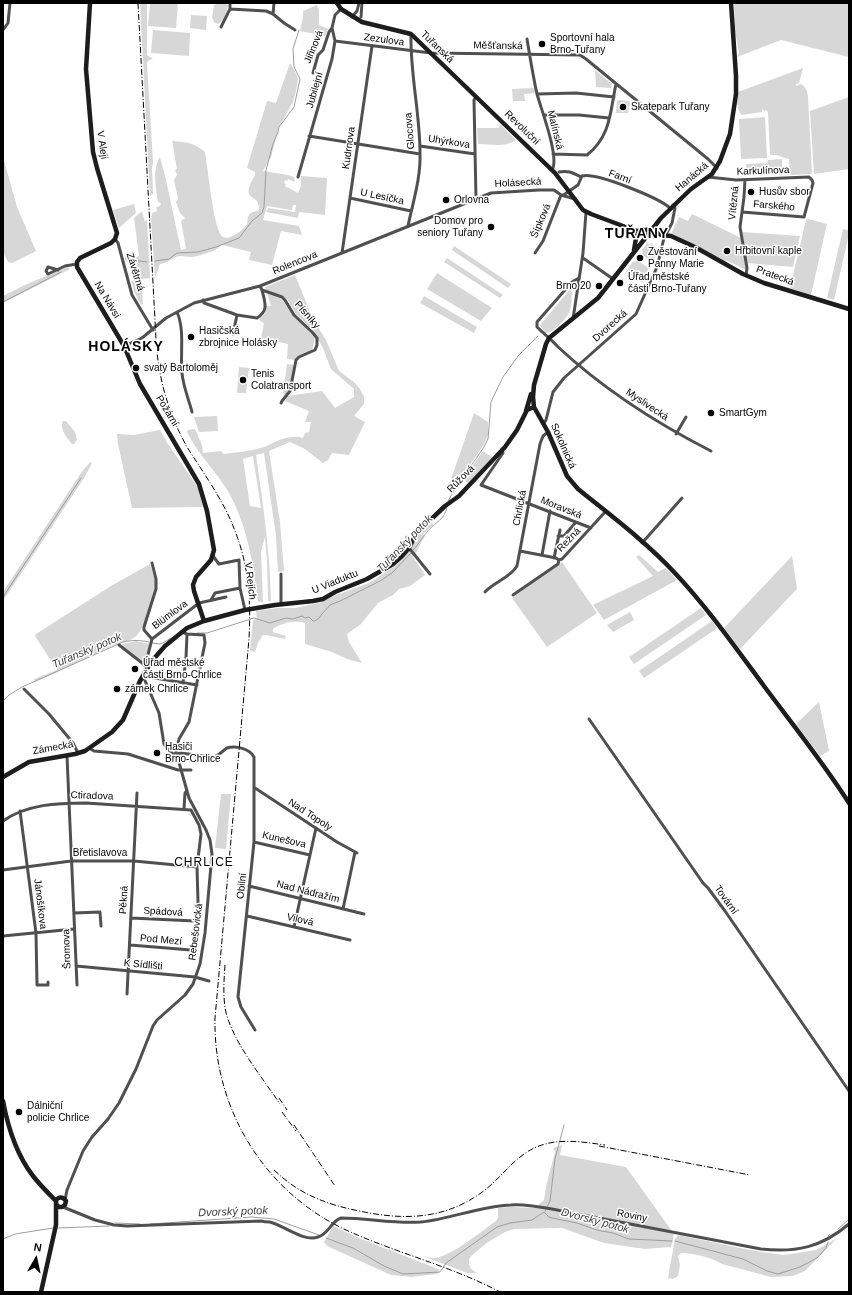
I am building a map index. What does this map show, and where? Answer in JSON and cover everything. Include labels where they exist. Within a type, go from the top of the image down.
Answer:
[{"type":"street","points":[[3,30],[8,23],[10,3]]},
{"type":"street","name":"V Aleji","points":[[90,3],[86,69],[93,152],[96,168],[116,231],[115,239]]},
{"type":"street","points":[[221,27],[230,9],[230,3]]},
{"type":"street","points":[[273,14],[274,3]]},
{"type":"street","name":"Tuřanská","points":[[337,3],[352,17],[362,22],[411,34],[476,96]]},
{"type":"street","points":[[352,17],[361,3]]},
{"type":"street","points":[[361,3],[361,17]]},
{"type":"street","name":"Hanácká","points":[[549,338],[598,298],[652,229],[672,207],[690,189],[708,178],[717,168],[726,149],[736,94],[731,3]]},
{"type":"street","points":[[332,28],[335,15],[341,8]]},
{"type":"street","points":[[230,9],[266,11],[273,14],[284,24],[294,30]]},
{"type":"street","name":"Jubilejní","points":[[298,177],[332,59],[335,41],[332,28]]},
{"type":"street","name":"Jiřinová","points":[[313,73],[318,55],[323,50],[328,32],[332,28]]},
{"type":"street","name":"Glocova","points":[[408,226],[418,180],[420,154],[410,51],[411,34]]},
{"type":"street","name":"Malínská","points":[[527,39],[537,94],[553,154],[555,171]]},
{"type":"street","name":"Zezulova","points":[[335,41],[431,53]]},
{"type":"street","name":"Kudrnova","points":[[342,253],[372,46]]},
{"type":"street","name":"Měšťanská","points":[[431,53],[580,55],[708,159],[717,168]]},
{"type":"street","points":[[553,154],[587,155],[602,141],[608,128],[616,84]]},
{"type":"street","points":[[537,94],[576,93],[614,97]]},
{"type":"street","points":[[476,96],[474,100],[476,199]]},
{"type":"street","name":"Revoluční","points":[[476,96],[555,171],[580,207],[586,212]]},
{"type":"street","points":[[544,116],[579,115],[609,118]]},
{"type":"street","points":[[309,136],[420,154]]},
{"type":"street","name":"Uhýrkova","points":[[420,146],[475,154]]},
{"type":"street","name":"Farní","points":[[555,171],[568,172],[581,177],[584,175],[601,178],[672,207]]},
{"type":"street","points":[[712,174],[716,179]]},
{"type":"street","points":[[561,195],[569,192],[579,183],[581,177]]},
{"type":"street","name":"Karkulínova","points":[[708,178],[745,180],[809,177],[813,183],[804,217]]},
{"type":"street","name":"Vítězná","points":[[745,180],[740,227],[747,268],[746,275]]},
{"type":"street","name":"Holásecká","points":[[476,199],[491,192],[539,190],[554,190],[561,195],[575,199]]},
{"type":"street","name":"Šípková","points":[[535,254],[543,241],[561,195]]},
{"type":"street","name":"U Lesíčka","points":[[350,198],[411,212]]},
{"type":"street","name":"Rolencova","points":[[124,346],[142,338],[166,318],[176,312],[203,300],[260,286],[476,199]]},
{"type":"street","name":"Dvorecká","points":[[543,424],[547,420],[553,392],[564,378],[636,314],[657,267],[665,236],[673,220],[675,208],[672,207]]},
{"type":"street","points":[[573,319],[582,258],[586,212],[629,229],[638,231],[652,229]]},
{"type":"street","name":"Farského","points":[[742,212],[804,217]]},
{"type":"street","points":[[629,229],[634,233],[636,238],[633,253]]},
{"type":"street","name":"Pratecká","points":[[652,229],[665,236],[671,236],[695,247],[746,275],[769,285],[849,308]]},
{"type":"street","points":[[58,270],[76,264],[80,258],[110,244],[115,239]]},
{"type":"street","name":"Závětrná","points":[[115,239],[118,243],[132,295],[153,330]]},
{"type":"street","points":[[582,258],[613,279]]},
{"type":"street","name":"Na Návsi","points":[[76,264],[78,271],[124,346]]},
{"type":"street","name":"Myslivecká","points":[[579,278],[572,282],[537,322],[537,327],[578,366],[643,413],[676,434],[711,451]]},
{"type":"street","points":[[203,300],[204,303],[237,315],[257,318],[263,314],[266,309],[260,286]]},
{"type":"street","name":"Písníky","points":[[262,290],[282,297],[294,314],[317,338],[317,345],[314,350],[296,360],[290,391],[281,403]]},
{"type":"street","points":[[176,312],[180,318],[182,374],[192,412]]},
{"type":"street","points":[[233,334],[237,315]]},
{"type":"street","name":"Sokolnická","points":[[549,338],[533,390],[534,407],[548,432],[568,479],[634,535],[673,571],[705,608],[823,765],[849,803]]},
{"type":"street","name":"Požární","points":[[124,346],[139,382],[199,484],[211,534],[214,550],[213,556]]},
{"type":"street","name":"Růžová","points":[[430,520],[459,496],[502,449],[517,430],[526,411],[533,390]]},
{"type":"street","points":[[526,411],[529,408],[534,407]]},
{"type":"street","points":[[676,434],[686,416]]},
{"type":"street","name":"Chrlická","points":[[485,592],[516,568],[540,444],[543,436],[548,432]]},
{"type":"street","name":"Růžová","points":[[480,485],[503,453],[502,449]]},
{"type":"street","name":"Moravská","points":[[480,485],[591,528]]},
{"type":"street","points":[[642,543],[682,498]]},
{"type":"street","points":[[542,555],[550,511]]},
{"type":"street","name":"Režná","points":[[513,595],[558,564],[559,560],[562,559],[606,512]]},
{"type":"street","name":"U Viaduktu","points":[[146,666],[162,648],[182,632],[204,621],[245,610],[281,604],[313,602],[367,579],[393,564],[402,556],[409,548],[415,536],[430,520]]},
{"type":"street","points":[[558,536],[564,536],[576,522]]},
{"type":"street","points":[[554,558],[560,530]]},
{"type":"street","points":[[409,548],[430,574]]},
{"type":"street","name":"Režná","points":[[520,551],[559,560]]},
{"type":"street","points":[[204,621],[193,589],[194,581],[210,562],[213,556]]},
{"type":"street","name":"V Rejích","points":[[213,556],[219,564],[239,560],[240,588],[245,610]]},
{"type":"street","points":[[119,645],[146,666],[152,642],[144,630],[156,589],[156,579],[152,563]]},
{"type":"street","points":[[281,574],[281,604]]},
{"type":"street","points":[[211,600],[215,593],[240,588]]},
{"type":"street","points":[[198,604],[226,597]]},
{"type":"street","name":"Blümlova","points":[[152,642],[198,604]]},
{"type":"street","points":[[175,755],[179,739],[190,722],[205,643],[204,635],[187,634],[182,632]]},
{"type":"street","points":[[183,683],[187,634]]},
{"type":"street","name":"Zámecká","points":[[3,777],[29,762],[78,753],[89,748],[112,732],[120,724],[143,676],[146,666]]},
{"type":"street","points":[[143,676],[197,685]]},
{"type":"street","name":"Rebešovická","points":[[63,1199],[86,1146],[112,1114],[128,1086],[153,1026],[157,1020],[185,995],[191,987],[200,964],[203,949],[212,854],[208,835],[186,790],[178,758],[164,744],[159,714],[143,676]]},
{"type":"street","points":[[24,689],[49,714],[73,744],[78,753]]},
{"type":"street","name":"Tovární","points":[[589,719],[849,1091]]},
{"type":"street","points":[[89,748],[92,750],[128,754],[174,770],[191,770]]},
{"type":"street","name":"Obilní","points":[[175,755],[180,753],[213,757],[217,756],[228,748],[249,750],[254,755],[254,842],[238,997],[241,1007],[256,1030]]},
{"type":"street","name":"Šromova","points":[[67,756],[77,985]]},
{"type":"street","name":"Nad Topoly","points":[[255,788],[337,842],[356,852],[343,909]]},
{"type":"street","points":[[186,790],[184,809],[191,810],[199,825],[201,834],[197,867]]},
{"type":"street","name":"Pěkná","points":[[128,994],[137,793]]},
{"type":"street","name":"Ctiradova","points":[[3,820],[20,811],[37,806],[69,803],[184,809]]},
{"type":"street","name":"Jánošíkova","points":[[20,811],[36,933],[37,985],[48,985],[48,982]]},
{"type":"street","points":[[294,927],[316,828]]},
{"type":"street","name":"Kunešova","points":[[254,842],[310,855]]},
{"type":"street","name":"Břetislavova","points":[[3,870],[72,861],[134,861],[197,867]]},
{"type":"street","name":"Spádová","points":[[131,918],[195,921],[198,902],[197,867]]},
{"type":"street","name":"Nad Nádražím","points":[[249,886],[364,914]]},
{"type":"street","points":[[74,913],[100,912],[101,926]]},
{"type":"street","name":"Vilová","points":[[247,916],[350,940]]},
{"type":"street","points":[[3,936],[74,929]]},
{"type":"street","name":"Pod Mezí","points":[[130,945],[191,950]]},
{"type":"street","name":"K Sídlišti","points":[[76,966],[195,977],[209,981]]},
{"type":"street","points":[[3,1101],[9,1130],[17,1149],[33,1176],[59,1205],[75,1212]]},
{"type":"street","points":[[47,1192],[55,1197],[63,1199],[75,1212]]},
{"type":"street","points":[[59,1205],[65,1205],[63,1199]]},
{"type":"street","points":[[41,1292],[56,1227],[56,1216],[59,1205],[63,1199]]},
{"type":"street","name":"Roviny","points":[[75,1212],[104,1223],[127,1226],[253,1221],[270,1222],[309,1238],[326,1233],[339,1218],[394,1223],[420,1222],[496,1207],[524,1205],[774,1250],[793,1250],[811,1247],[827,1239],[849,1224]]},
{"type":"shaded area","points":[[140,3],[147,3],[147,55],[153,59],[149,60],[147,63],[153,162],[153,194],[150,196]]},
{"type":"shaded area","points":[[150,3],[178,3],[176,28],[148,26]]},
{"type":"shaded area","points":[[223,3],[228,5],[226,13],[219,24],[215,23],[212,18],[214,5]]},
{"type":"shaded area","points":[[734,3],[849,3],[849,57],[781,40],[737,57],[739,53],[735,31]]},
{"type":"shaded area","points":[[317,5],[319,10],[319,25],[328,29],[325,36],[300,31],[303,11]]},
{"type":"shaded area","points":[[191,15],[207,16],[206,30],[190,28]]},
{"type":"shaded area","points":[[153,30],[190,33],[189,56],[151,53]]},
{"type":"shaded area","points":[[290,63],[298,79],[296,91],[293,102],[279,127],[271,157],[263,171],[294,177],[295,182],[288,179],[287,181],[285,180],[284,183],[286,184],[285,186],[298,193],[301,186],[301,176],[327,178],[325,215],[299,212],[298,218],[266,212],[268,208],[295,212],[296,205],[293,205],[292,210],[267,206],[263,220],[299,226],[302,235],[281,231],[272,265],[249,260],[251,252],[222,245],[202,255],[193,257],[180,256],[160,264],[155,278],[151,218],[152,213],[157,211],[156,207],[160,206],[161,203],[158,202],[155,179],[156,167],[160,157],[181,250],[186,249],[181,221],[185,218],[180,213],[176,202],[178,199],[174,180],[177,175],[175,170],[177,169],[172,141],[193,144],[205,152],[213,208],[218,229],[225,238],[238,233],[247,224],[250,214],[259,210],[258,204],[249,194],[250,184],[255,172],[247,168],[267,101],[276,103]]},
{"type":"shaded area","points":[[803,68],[799,83],[796,84],[796,86],[801,84],[803,85],[808,96],[812,174],[790,175],[789,159],[770,155],[768,112],[762,109],[762,112],[741,115],[738,108],[739,105],[737,105],[738,92]]},
{"type":"shaded area","points":[[595,70],[612,84],[611,88],[596,87]]},
{"type":"shaded area","points":[[534,88],[535,93],[524,94],[525,101],[513,101],[512,89]]},
{"type":"shaded area","points":[[849,97],[849,169],[814,174],[810,111]]},
{"type":"shaded area","name":"Skatepark Tuřany","points":[[617,101],[629,101],[628,113],[616,113]]},
{"type":"shaded area","points":[[765,117],[767,158],[741,159],[739,119]]},
{"type":"shaded area","points":[[501,125],[516,140],[502,145],[478,144],[477,128],[498,128]]},
{"type":"shaded area","points":[[3,157],[17,207],[36,251],[12,263],[8,262],[3,252]]},
{"type":"shaded area","points":[[782,159],[782,174],[747,174],[746,164],[767,163],[768,160]]},
{"type":"shaded area","points":[[134,204],[136,213],[119,228],[113,210]]},
{"type":"shaded area","points":[[142,211],[145,222],[147,219],[150,278],[141,279],[143,304],[141,305],[131,281],[135,280],[132,263],[126,262],[126,260],[130,260],[125,259],[125,256],[135,258],[139,256],[134,218]]},
{"type":"shaded area","points":[[692,214],[741,238],[746,270],[726,260],[725,262],[696,245],[671,234],[679,217],[688,221]]},
{"type":"shaded area","points":[[808,219],[827,224],[811,295],[790,288],[806,220]]},
{"type":"shaded area","points":[[843,229],[849,230],[849,234],[834,300],[827,298]]},
{"type":"shaded area","points":[[742,232],[800,236],[793,267],[747,263]]},
{"type":"shaded area","points":[[648,242],[649,245],[651,243],[658,249],[653,262],[641,255],[642,250]]},
{"type":"shaded area","points":[[454,246],[511,284],[508,288],[452,250]]},
{"type":"shaded area","points":[[447,258],[503,295],[500,298],[444,262]]},
{"type":"shaded area","points":[[635,259],[649,268],[643,283],[626,272],[633,261],[636,261]]},
{"type":"shaded area","points":[[67,267],[70,269],[3,303],[3,296]]},
{"type":"shaded area","points":[[437,273],[492,308],[481,321],[427,289]]},
{"type":"shaded area","points":[[295,275],[313,319],[326,340],[339,371],[355,383],[364,397],[364,404],[354,416],[365,422],[349,455],[332,453],[328,460],[323,463],[305,449],[290,442],[269,451],[280,522],[284,571],[278,572],[276,536],[264,453],[256,455],[268,546],[271,601],[268,601],[265,537],[261,551],[263,602],[258,602],[249,546],[241,519],[229,493],[191,440],[187,432],[188,430],[195,429],[202,445],[203,453],[221,451],[224,454],[257,449],[289,437],[303,438],[305,433],[309,432],[311,422],[305,422],[309,411],[285,401],[287,396],[322,391],[335,408],[354,397],[354,389],[331,369],[323,348],[313,331],[295,313],[287,299],[266,290],[265,287]],"holes":[[[253,456],[261,508],[250,506],[243,459]]]},
{"type":"shaded area","points":[[572,287],[569,314],[557,327],[550,332],[545,333],[540,325]]},
{"type":"shaded area","points":[[267,293],[284,300],[286,305],[315,338],[312,350],[295,360],[287,359],[288,344],[261,338],[264,323],[259,319],[265,313],[266,306],[271,306]]},
{"type":"shaded area","points":[[424,296],[477,327],[474,333],[420,303]]},
{"type":"shaded area","points":[[287,364],[294,365],[289,391],[286,395],[283,394]]},
{"type":"shaded area","name":"Tenis Colatransport","points":[[239,367],[249,368],[246,393],[237,393]]},
{"type":"shaded area","points":[[474,413],[488,422],[488,435],[485,443],[454,488],[449,485]]},
{"type":"shaded area","points":[[217,416],[218,431],[199,432],[194,417]]},
{"type":"shaded area","points":[[63,421],[66,421],[75,432],[77,440],[74,444],[72,444],[64,433],[62,427]]},
{"type":"shaded area","points":[[160,430],[199,489],[203,507],[132,508],[117,434],[134,435]]},
{"type":"shaded area","points":[[483,451],[492,457],[468,483],[463,479]]},
{"type":"shaded area","points":[[90,462],[92,463],[84,478],[3,601],[3,592],[81,473]]},
{"type":"shaded area","points":[[432,521],[433,525],[423,534],[425,536],[413,557],[425,575],[410,586],[399,589],[393,595],[378,603],[360,625],[347,635],[349,642],[362,663],[305,644],[305,623],[301,622],[289,623],[276,627],[273,629],[273,632],[286,636],[285,639],[263,635],[255,652],[250,651],[253,620],[257,619],[256,611],[278,608],[295,608],[319,603],[369,583],[395,566],[407,554],[423,529]]},
{"type":"shaded area","points":[[639,555],[658,572],[665,568],[677,580],[604,620],[593,605],[653,576],[636,557]]},
{"type":"shaded area","points":[[792,556],[797,589],[740,649],[724,628]]},
{"type":"shaded area","points":[[562,562],[597,613],[547,647],[512,598]]},
{"type":"shaded area","points":[[150,564],[156,583],[144,624],[138,634],[129,641],[110,647],[35,682],[34,679],[57,670],[35,636],[36,634],[111,586]]},
{"type":"shaded area","points":[[701,608],[706,615],[634,664],[629,657]]},
{"type":"shaded area","points":[[630,612],[634,620],[613,632],[607,625]]},
{"type":"shaded area","points":[[712,621],[717,628],[716,629],[644,678],[639,671]]},
{"type":"shaded area","points":[[136,641],[150,644],[143,663],[119,645]]},
{"type":"shaded area","points":[[819,702],[829,751],[820,756],[796,724]]},
{"type":"shaded area","points":[[221,794],[231,794],[226,849],[215,848]]},
{"type":"shaded area","points":[[562,1145],[560,1155],[626,1167],[674,1234],[671,1248],[645,1249],[604,1243],[562,1228],[514,1229],[505,1232],[488,1242],[471,1256],[469,1264],[471,1269],[477,1273],[467,1273],[394,1245],[427,1257],[439,1257],[455,1250],[496,1221],[498,1218],[498,1208],[535,1208],[544,1200],[555,1152],[553,1148]]},
{"type":"shaded area","points":[[333,1226],[359,1238],[440,1270],[437,1274],[411,1277],[391,1275],[327,1246],[324,1242]]},
{"type":"shaded area","points":[[678,1235],[755,1251],[784,1255],[816,1250],[837,1238],[805,1271],[793,1276],[771,1277],[722,1264],[702,1256],[681,1253],[678,1256],[680,1265],[678,1276],[673,1279],[668,1278],[675,1239]]},
{"type":"waterway","points":[[155,261],[169,259],[177,253],[198,252],[239,238],[252,221],[262,213],[264,207],[266,170],[273,144],[279,127],[294,107],[299,84],[300,79],[294,67],[293,49],[299,30]]},
{"type":"waterway","points":[[125,259],[147,262]]},
{"type":"waterway","points":[[3,302],[61,272]]},
{"type":"waterway","name":"Tuřanský potok","points":[[448,501],[488,439],[491,402],[503,377],[518,356],[538,336]]},
{"type":"waterway","points":[[3,597],[81,478]]},
{"type":"waterway","name":"Tuřanský potok","points":[[413,550],[430,529],[442,518],[447,507]]},
{"type":"waterway","name":"Tuřanský potok","points":[[197,633],[207,633],[254,618],[270,623],[286,618],[293,619],[302,616],[305,618],[309,617],[315,621],[330,605],[380,581],[392,573],[411,553]]},
{"type":"waterway","name":"Tuřanský potok","points":[[152,643],[161,644],[171,638]]},
{"type":"waterway","name":"Tuřanský potok","points":[[3,701],[9,695],[22,687],[123,642],[136,640],[149,642]]},
{"type":"waterway","points":[[545,1211],[550,1201],[555,1159],[564,1125]]},
{"type":"waterway","name":"Dvorský potok","points":[[326,1238],[353,1248],[384,1266],[403,1274],[440,1272],[446,1263],[497,1227],[510,1223],[532,1220],[544,1212],[552,1218],[577,1223],[629,1239],[672,1241]]},
{"type":"waterway","name":"Dvorský potok","points":[[150,1224],[252,1217],[274,1219],[319,1235]]},
{"type":"waterway","name":"Dvorský potok","points":[[838,1229],[849,1219]]},
{"type":"waterway","name":"Dvorský potok","points":[[115,1223],[140,1224]]},
{"type":"waterway","name":"Dvorský potok","points":[[58,1228],[109,1226]]},
{"type":"waterway","name":"Dvorský potok","points":[[3,1239],[15,1234],[53,1228]]},
{"type":"waterway","name":"Dvorský potok","points":[[675,1241],[743,1259],[767,1271],[778,1274],[800,1267],[817,1258],[826,1248],[828,1242]]},
{"type":"railway","points":[[138,3],[156,339],[159,367],[169,408],[180,434],[219,498],[235,531],[240,544],[248,584],[250,611],[249,639],[215,1018],[217,1051],[223,1084],[234,1115],[249,1144],[268,1170],[291,1194],[317,1214],[346,1230],[462,1275],[500,1292]]},
{"type":"railway","points":[[225,965],[224,997],[228,1020],[248,1058],[280,1104]]},
{"type":"railway","points":[[279,1098],[287,1110]]},
{"type":"railway","points":[[282,1112],[296,1131]]},
{"type":"railway","points":[[294,1125],[335,1186]]},
{"type":"railway","points":[[274,1170],[293,1186],[303,1192],[335,1205],[375,1214],[391,1216],[421,1216],[450,1209],[478,1195],[493,1183],[522,1155],[539,1146],[563,1141],[605,1145]]},
{"type":"railway","points":[[599,1146],[750,1175]]},
{"type":"place","name":"Sportovní hala Brno-Tuřany","points":[[542,44]]},
{"type":"place","name":"Skatepark Tuřany","points":[[623,107]]},
{"type":"place","name":"Husův sbor","points":[[751,192]]},
{"type":"place","name":"Orlovna","points":[[446,200]]},
{"type":"place","name":"Domov pro seniory Tuřany","points":[[491,227]]},
{"type":"place","name":"Hřbitovní kaple","points":[[727,251]]},
{"type":"place","name":"Zvěstování Panny Marie","points":[[640,258]]},
{"type":"place","name":"Úřad městské části Brno-Tuřany","points":[[620,283]]},
{"type":"place","name":"Brno 20","points":[[599,286]]},
{"type":"place","name":"Hasičská zbrojnice Holásky","points":[[191,337]]},
{"type":"place","name":"svatý Bartoloměj","points":[[136,368]]},
{"type":"place","name":"Tenis Colatransport","points":[[243,380]]},
{"type":"place","name":"SmartGym","points":[[711,413]]},
{"type":"place","name":"Úřad městské části Brno-Chrlice","points":[[135,669]]},
{"type":"place","name":"zámek Chrlice","points":[[117,689]]},
{"type":"place","name":"Hasiči Brno-Chrlice","points":[[157,753]]},
{"type":"place","name":"Dálniční policie Chrlice","points":[[19,1112]]},
{"type":"district","name":"TUŘANY","points":[[637,234]]},
{"type":"district","name":"HOLÁSKY","points":[[126,347]]},
{"type":"district","name":"CHRLICE","points":[[204,863]]}]
